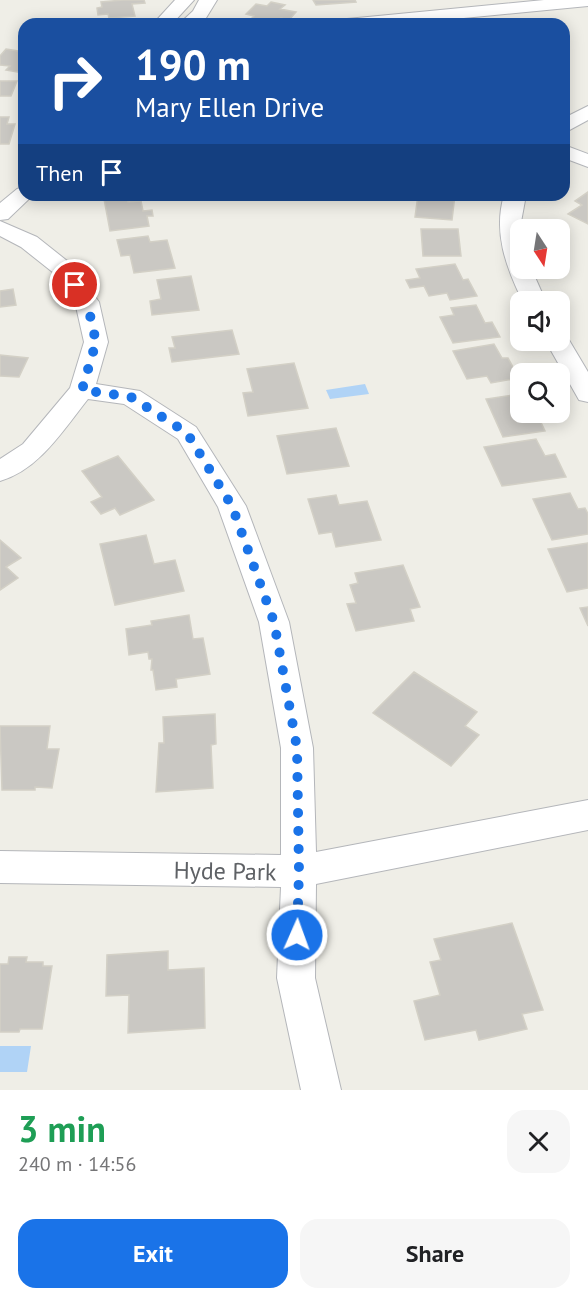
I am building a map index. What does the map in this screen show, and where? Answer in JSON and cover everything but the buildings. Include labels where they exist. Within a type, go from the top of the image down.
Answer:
[{"type":"street","points":[[168,18],[184,0]]},
{"type":"street","points":[[195,18],[208,0]]},
{"type":"street","points":[[410,18],[588,1]]},
{"type":"street","points":[[570,123],[588,112]]},
{"type":"street","points":[[570,154],[588,161]]},
{"type":"street","points":[[0,214],[18,198]]},
{"type":"street","points":[[513,201],[511,221],[514,257],[529,291]]},
{"type":"street","points":[[0,228],[29,242],[63,269],[87,302],[96,342],[82,390],[32,450],[0,472]]},
{"type":"street","points":[[564,351],[588,394]]},
{"type":"street","points":[[82,390],[131,397],[187,433],[232,506],[276,634],[297,748],[299,872],[296,978],[321,1090]]},
{"type":"street","name":"Hyde Park","points":[[0,867],[299,872],[588,815]]},
{"type":"water","points":[[365,384],[369,394],[330,399],[326,390]]},
{"type":"water","points":[[0,1046],[31,1046],[27,1072],[0,1072]]},
{"type":"route","points":[[75,285],[87,302],[96,342],[82,390],[131,397],[187,433],[232,506],[274,622],[297,748],[299,872],[297,935]]}]
